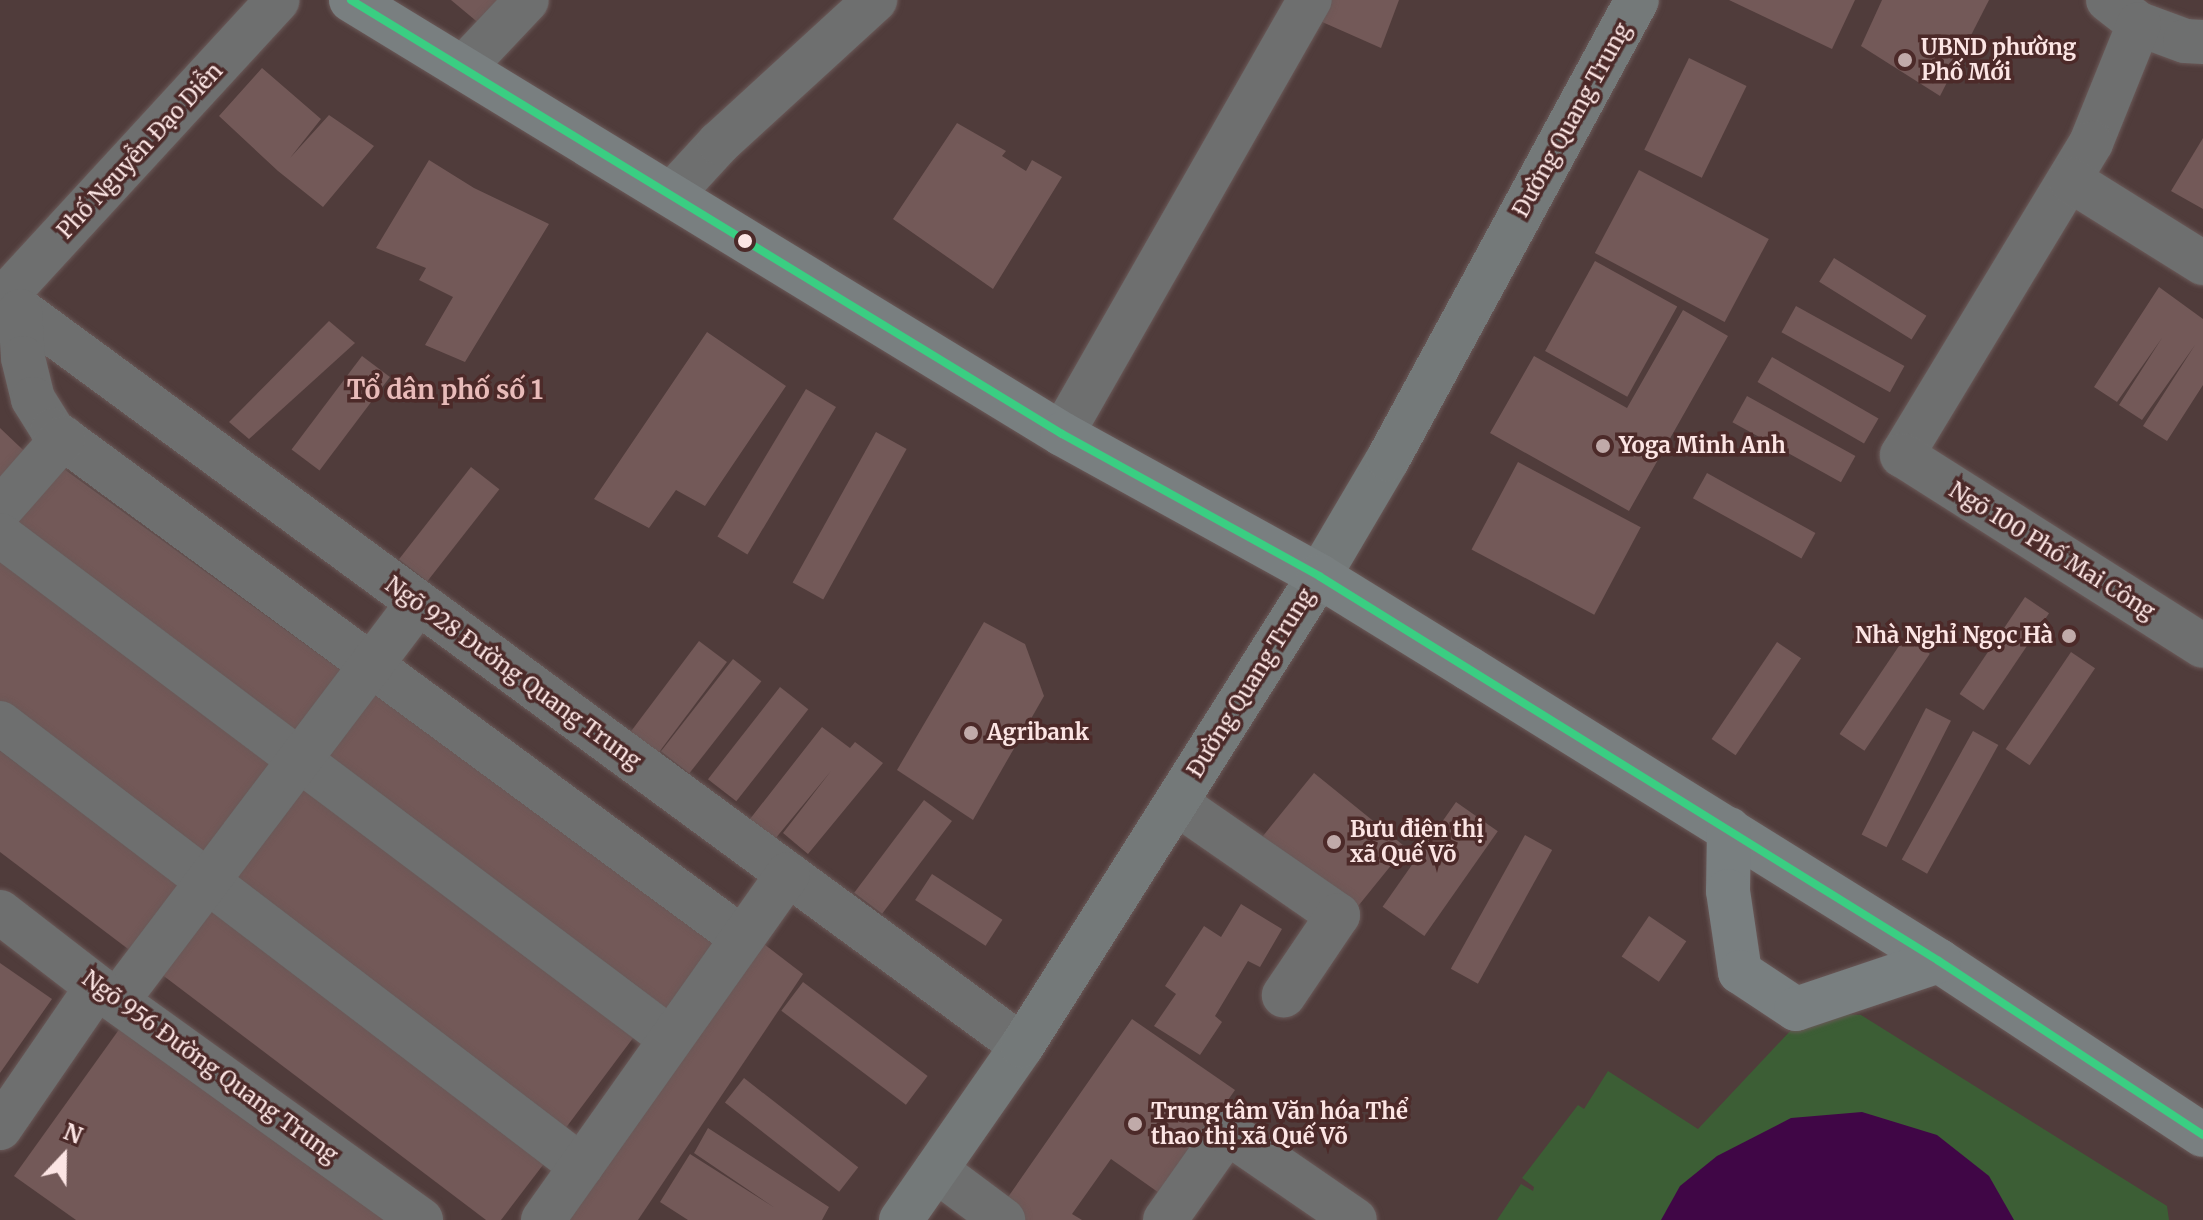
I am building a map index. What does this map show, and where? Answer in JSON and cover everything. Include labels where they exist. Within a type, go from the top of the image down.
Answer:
[{"type":"highway","points":[[351,0],[673,193],[1062,434],[1319,576],[1939,961],[2203,1135]]},
{"type":"highway","points":[[1729,829],[1728,891],[1740,972],[1796,1009],[1939,961]]},
{"type":"main road","name":"Đường Quang Trung","points":[[901,1220],[1022,1046],[1319,576],[1388,459],[1637,0]]},
{"type":"street","name":"Phố Nguyễn Đạo Diễn","points":[[8,304],[278,0]]},
{"type":"street","points":[[463,68],[527,0]]},
{"type":"street","points":[[673,193],[719,143],[875,0]]},
{"type":"street","points":[[1062,434],[1310,0]]},
{"type":"street","points":[[2203,42],[2185,41],[2124,12],[2091,143],[2070,180],[2203,263]]},
{"type":"street","name":"Ngõ 100 Phố Mai Công","points":[[2070,180],[1902,455],[2203,646]]},
{"type":"street","points":[[8,304],[33,399],[52,430],[742,938]]},
{"type":"street","name":"Ngõ 928 Đường Quang Trung","points":[[8,304],[1022,1046]]},
{"type":"street","points":[[0,510],[63,438]]},
{"type":"street","points":[[0,535],[671,1039]]},
{"type":"street","points":[[0,1128],[107,994],[208,881],[418,603]]},
{"type":"street","points":[[0,723],[581,1166]]},
{"type":"street","points":[[1176,803],[1338,915],[1284,995]]},
{"type":"street","points":[[543,1220],[788,874]]},
{"type":"street","name":"Ngõ 956 Đường Quang Trung","points":[[0,912],[107,994],[421,1220]]},
{"type":"street","points":[[1165,1220],[1227,1132],[1355,1220]]},
{"type":"street","points":[[936,1170],[1003,1220]]},
{"type":"green space","points":[[1808,1012],[1861,1015],[2167,1206],[2169,1220],[1497,1220],[1521,1184],[1533,1191],[1534,1187],[1522,1178],[1578,1105],[1584,1109],[1608,1071],[1698,1129]]},
{"type":"shaded area","points":[[1862,1112],[1937,1135],[1989,1176],[2014,1220],[1661,1220],[1680,1186],[1717,1156],[1791,1118]]},
{"type":"building","points":[[451,0],[501,0],[481,25]]},
{"type":"building","points":[[1329,0],[1399,0],[1381,48],[1320,21]]},
{"type":"building","points":[[1729,0],[1855,0],[1832,49]]},
{"type":"building","points":[[1882,0],[1989,0],[1940,96],[1861,46]]},
{"type":"building","points":[[1689,58],[1747,86],[1702,178],[1644,150]]},
{"type":"building","points":[[262,68],[321,119],[290,158],[329,115],[374,146],[323,207],[278,171],[219,116]]},
{"type":"building","points":[[957,123],[1006,151],[1002,156],[1026,171],[1032,160],[1062,177],[993,289],[893,219]]},
{"type":"building","points":[[2203,138],[2203,209],[2171,191]]},
{"type":"building","points":[[429,160],[474,188],[549,224],[465,362],[425,345],[453,297],[419,280],[426,268],[376,248]]},
{"type":"building","points":[[1639,170],[1769,239],[1725,322],[1595,253]]},
{"type":"building","points":[[1834,258],[1926,316],[1912,340],[1819,282]]},
{"type":"building","points":[[1595,261],[1677,307],[1627,397],[1545,351]]},
{"type":"building","points":[[2159,287],[2203,319],[2203,385],[2167,441],[2143,426],[2195,345],[2142,420],[2119,405],[2162,338],[2117,402],[2094,387]]},
{"type":"building","points":[[1796,306],[1904,366],[1890,392],[1781,332]]},
{"type":"building","points":[[1683,310],[1728,336],[1629,511],[1490,433],[1534,356],[1627,408]]},
{"type":"building","points":[[329,321],[355,343],[249,439],[229,422]]},
{"type":"building","points":[[707,332],[786,386],[705,506],[676,490],[649,528],[594,499]]},
{"type":"building","points":[[362,356],[390,377],[320,471],[292,449]]},
{"type":"building","points":[[1772,357],[1879,418],[1864,444],[1758,382]]},
{"type":"building","points":[[806,389],[836,407],[747,554],[717,536]]},
{"type":"building","points":[[1747,396],[1855,456],[1841,482],[1732,422]]},
{"type":"building","points":[[0,428],[41,467],[0,510]]},
{"type":"building","points":[[876,432],[907,449],[823,599],[793,582]]},
{"type":"building","points":[[1518,462],[1641,527],[1594,615],[1472,549]]},
{"type":"building","points":[[60,466],[714,942],[666,1009],[11,533]]},
{"type":"building","points":[[471,467],[499,489],[427,581],[399,559]]},
{"type":"building","points":[[1707,473],[1815,533],[1801,558],[1693,498]]},
{"type":"building","points":[[0,551],[642,1026],[565,1129],[0,702]]},
{"type":"building","points":[[2025,597],[2049,613],[1984,710],[1960,694]]},
{"type":"building","name":"Agribank","points":[[984,622],[1025,644],[1044,696],[973,820],[897,770]]},
{"type":"building","points":[[1905,637],[1930,654],[1864,751],[1840,734]]},
{"type":"building","points":[[699,641],[727,662],[657,756],[629,734]]},
{"type":"building","points":[[1777,642],[1801,658],[1736,755],[1712,739]]},
{"type":"building","points":[[2071,652],[2095,668],[2030,765],[2006,749]]},
{"type":"building","points":[[733,659],[761,681],[689,773],[661,751]]},
{"type":"building","points":[[780,687],[808,709],[736,801],[708,779]]},
{"type":"building","points":[[1926,708],[1951,721],[1886,847],[1862,835]]},
{"type":"building","points":[[822,727],[850,748],[855,742],[883,763],[808,854],[783,833],[831,771],[775,839],[750,819]]},
{"type":"building","points":[[1973,731],[1998,745],[1927,874],[1902,860]]},
{"type":"building","points":[[0,751],[546,1161],[501,1220],[486,1220],[0,852]]},
{"type":"building","name":"Bưu điện thị xã Quế Võ","points":[[1314,773],[1406,847],[1354,911],[1262,837]]},
{"type":"building","points":[[924,800],[952,821],[882,914],[854,893]]},
{"type":"building","points":[[1456,802],[1498,831],[1424,936],[1383,907]]},
{"type":"building","points":[[1525,835],[1552,850],[1478,984],[1451,969]]},
{"type":"building","points":[[932,874],[1002,920],[986,946],[915,900]]},
{"type":"building","points":[[1241,904],[1282,929],[1260,967],[1248,961],[1215,1016],[1222,1022],[1200,1055],[1154,1026],[1176,994],[1165,986],[1204,926],[1221,937]]},
{"type":"building","points":[[1649,916],[1686,941],[1659,982],[1622,957]]},
{"type":"building","points":[[755,937],[803,974],[638,1220],[564,1220]]},
{"type":"building","points":[[0,963],[52,999],[0,1073]]},
{"type":"building","points":[[803,982],[928,1076],[906,1105],[781,1011]]},
{"type":"building","name":"Trung tâm Văn hóa Thể thao thị xã Quế Võ","points":[[1132,1019],[1235,1090],[1162,1195],[1111,1159],[1072,1214],[1082,1220],[992,1220]]},
{"type":"building","points":[[123,1024],[400,1220],[76,1220],[14,1176]]},
{"type":"building","points":[[744,1078],[858,1167],[839,1192],[725,1102]]},
{"type":"building","points":[[708,1128],[829,1207],[822,1220],[688,1220],[660,1202],[690,1154],[775,1208],[694,1153]]},
{"type":"transit line","points":[[351,0],[1062,434],[1319,576],[1939,961],[2203,1135]]},
{"type":"place","name":"UBND phường Phố Mới","points":[[1905,60]]},
{"type":"place","name":"Yoga Minh Anh","points":[[1603,446]]},
{"type":"place","name":"Nhà Nghỉ Ngọc Hà","points":[[2069,636]]},
{"type":"place","name":"Agribank","points":[[971,733]]},
{"type":"place","name":"Bưu điện thị xã Quế Võ","points":[[1334,842]]},
{"type":"place","name":"Trung tâm Văn hóa Thể thao thị xã Quế Võ","points":[[1135,1124]]},
{"type":"district","name":"Tổ dân phố số 1","points":[[445,390]]}]
